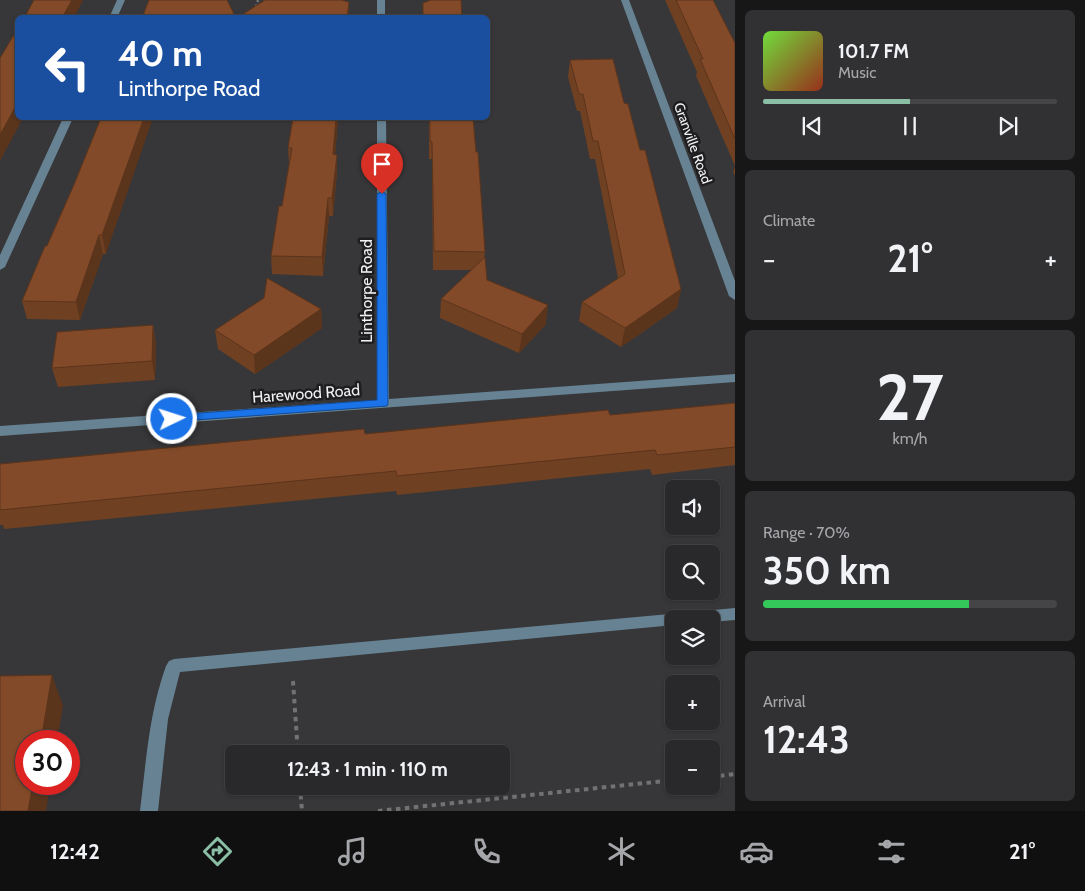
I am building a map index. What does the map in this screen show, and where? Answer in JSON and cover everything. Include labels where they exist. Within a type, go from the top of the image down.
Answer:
[{"type":"street","points":[[114,15],[121,0]]},
{"type":"street","points":[[380,0],[381,15]]},
{"type":"street","name":"Granville Road","points":[[625,0],[735,296]]},
{"type":"street","points":[[0,267],[67,120]]},
{"type":"street","name":"Linthorpe Road","points":[[381,120],[383,404]]},
{"type":"street","name":"Harewood Road","points":[[0,431],[735,378]]},
{"type":"street","points":[[720,615],[735,614]]},
{"type":"street","points":[[149,811],[165,688],[174,666],[665,621]]},
{"type":"path","points":[[256,9],[258,0]]},
{"type":"path","points":[[292,655],[297,745]]},
{"type":"path","points":[[720,776],[735,774]]},
{"type":"path","points":[[378,811],[665,781]]},
{"type":"path","points":[[301,795],[302,811]]},
{"type":"building","points":[[34,0],[72,0],[64,15],[26,15]]},
{"type":"building","points":[[149,0],[227,0],[234,15],[143,15]]},
{"type":"building","points":[[265,0],[341,0],[349,2],[347,15],[242,15]]},
{"type":"building","points":[[431,0],[461,0],[462,15],[423,15],[423,3]]},
{"type":"building","points":[[676,0],[713,0],[735,43],[735,139],[700,59],[703,59]]},
{"type":"building","points":[[15,33],[15,108],[0,135],[0,58]]},
{"type":"building","points":[[613,59],[624,103],[628,104],[640,150],[645,150],[681,289],[625,328],[582,302],[625,274],[598,141],[593,141],[583,94],[579,94],[570,60]]},
{"type":"building","points":[[100,120],[143,120],[102,235],[99,235],[76,302],[22,301],[45,246],[47,246]]},
{"type":"building","points":[[293,120],[336,120],[333,154],[337,155],[332,198],[328,198],[322,257],[271,256],[279,206],[282,206],[292,148],[288,148]]},
{"type":"building","points":[[430,120],[473,120],[476,152],[478,152],[485,252],[434,251],[432,142],[430,141]]},
{"type":"building","points":[[485,257],[487,280],[548,305],[522,334],[441,299]]},
{"type":"building","points":[[267,278],[321,309],[254,355],[215,330],[264,298]]},
{"type":"building","points":[[153,325],[152,361],[52,368],[57,332]]},
{"type":"building","points":[[735,403],[735,447],[657,455],[655,450],[397,476],[396,471],[0,510],[0,464],[364,429],[365,434],[608,410],[610,415]]},
{"type":"building","points":[[52,675],[43,730],[15,730],[15,795],[31,795],[28,811],[0,811],[0,676]]},
{"type":"route","points":[[172,419],[383,404],[382,194]]}]
